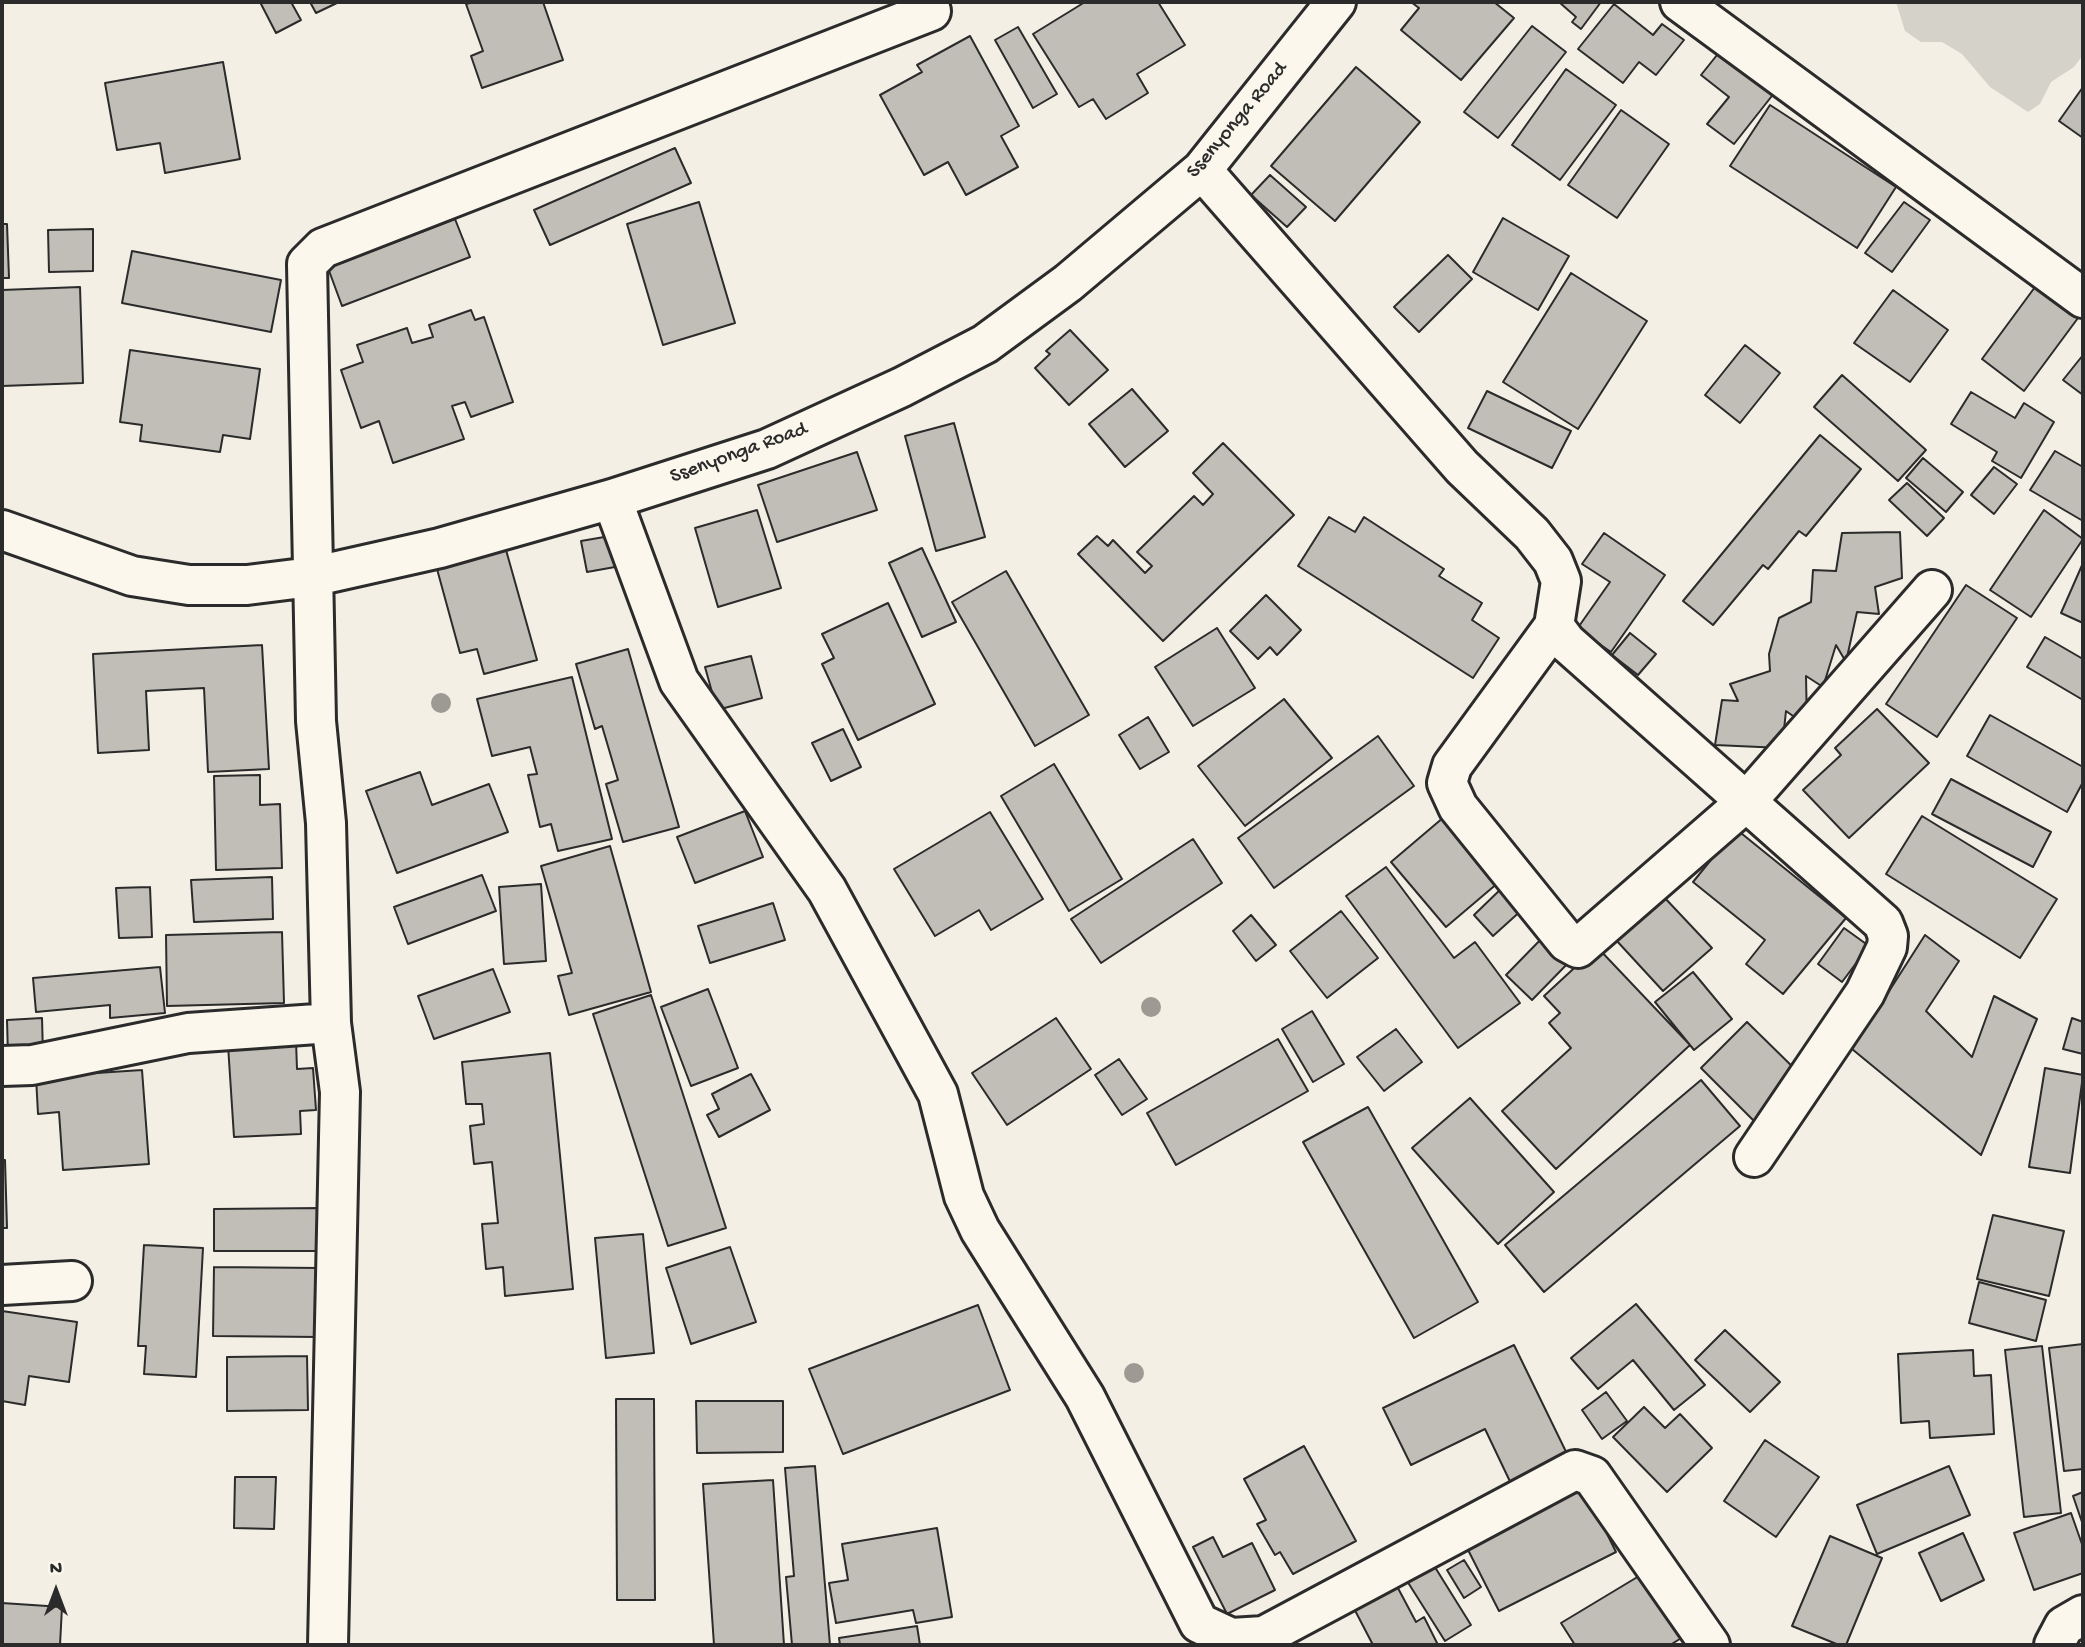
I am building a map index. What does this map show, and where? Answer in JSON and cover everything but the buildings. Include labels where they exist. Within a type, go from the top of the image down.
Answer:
[{"type":"street","name":"Ssenyonga Road","points":[[2,530],[132,576],[189,585],[247,585],[311,577],[440,548],[612,499],[767,449],[902,387],[985,344],[1068,284],[1202,170],[1336,2]]},
{"type":"street","points":[[1680,2],[2083,298]]},
{"type":"street","points":[[328,1645],[340,1092],[331,1023],[326,824],[316,720],[311,577],[307,264],[323,248],[931,11]]},
{"type":"street","points":[[1202,170],[1462,467],[1532,534],[1553,561],[1561,581],[1555,626],[1452,766],[1447,783],[1458,807],[1567,942],[1578,947],[1746,802],[1933,590]]},
{"type":"street","points":[[612,499],[679,681],[827,890],[938,1094],[964,1196],[980,1230],[1085,1397],[1199,1623],[1213,1632],[1231,1638],[1264,1636],[1575,1470],[1592,1476],[1710,1645]]},
{"type":"street","points":[[1555,626],[1566,642],[1883,923],[1888,936],[1887,947],[1865,993],[1754,1157]]},
{"type":"street","points":[[2,1066],[32,1065],[188,1033],[331,1023]]},
{"type":"street","points":[[2,1285],[72,1281]]},
{"type":"street","points":[[2054,1645],[2064,1626],[2083,1615]]},
{"type":"shaded area","points":[[1896,2],[2083,2],[2083,55],[2074,67],[2051,82],[2040,104],[2028,112],[1990,87],[1962,54],[1942,42],[1921,42],[1905,31]]}]
